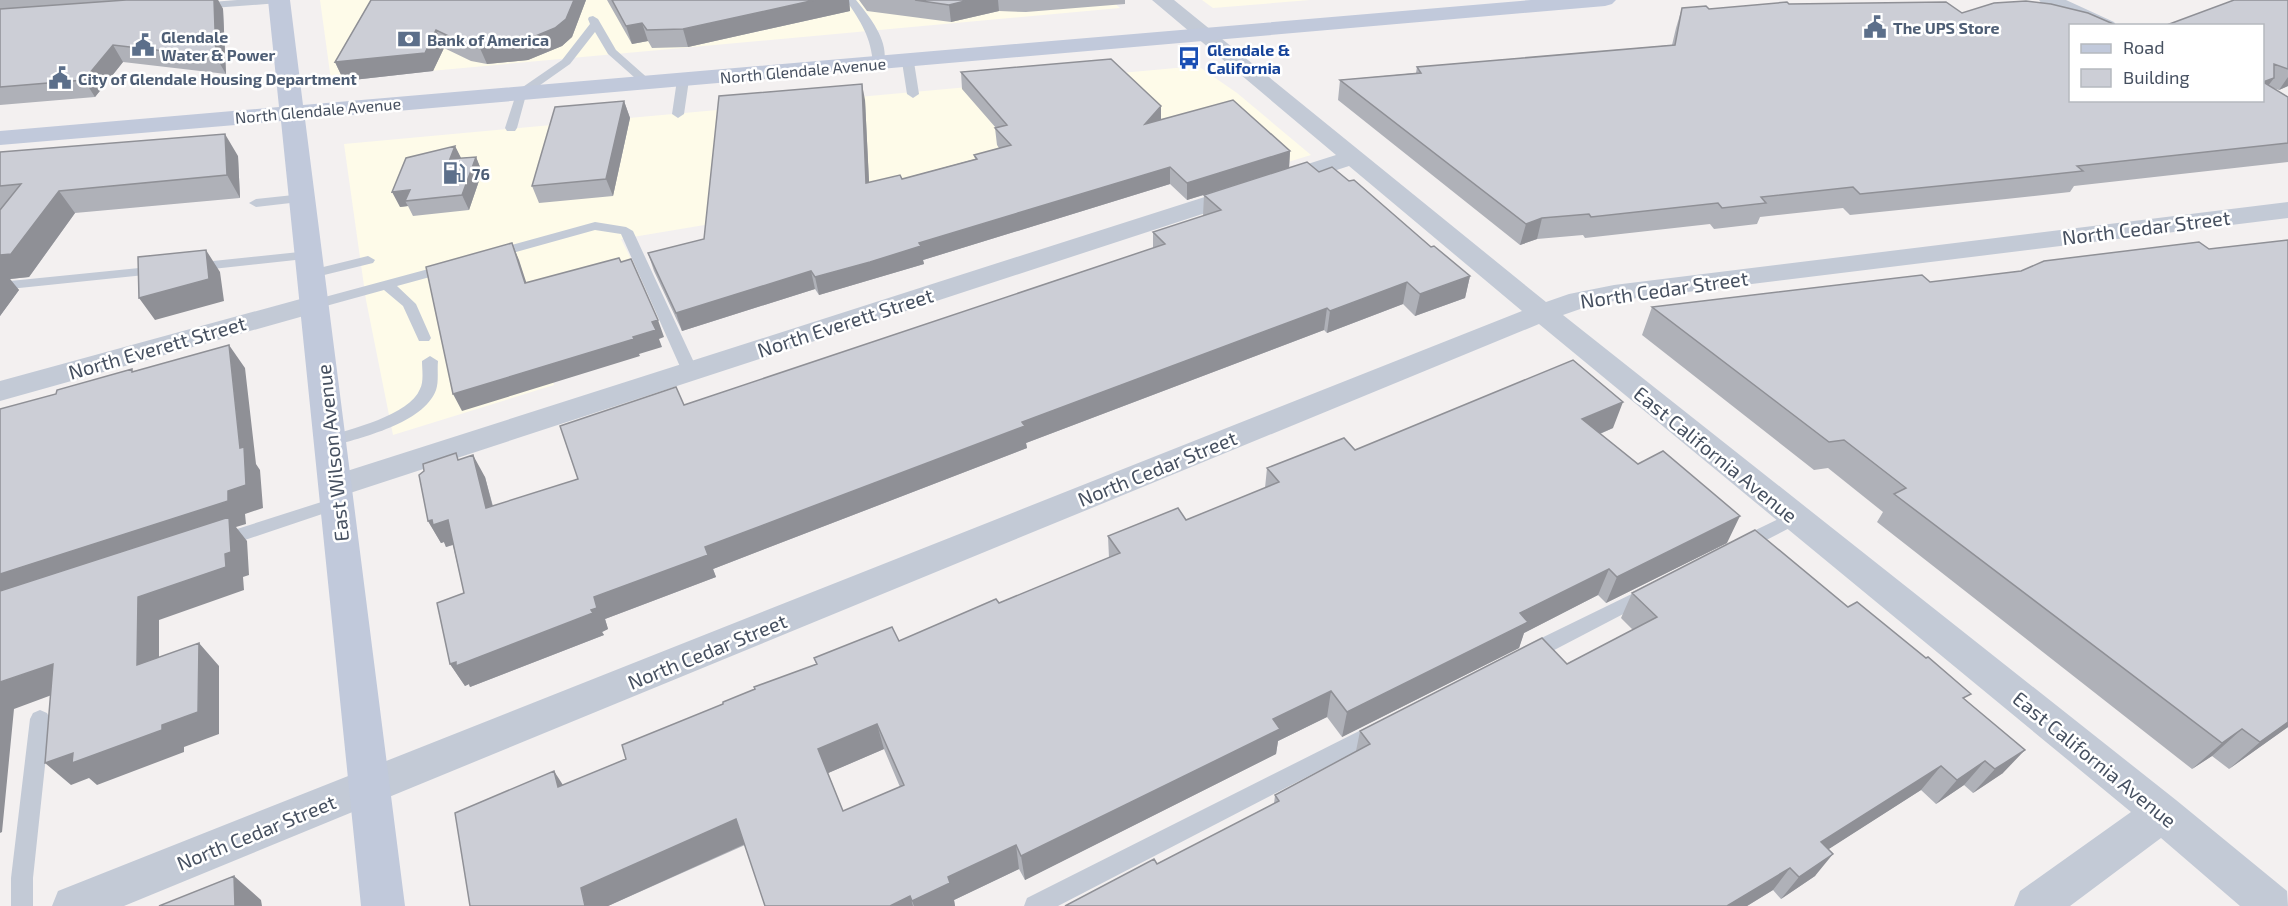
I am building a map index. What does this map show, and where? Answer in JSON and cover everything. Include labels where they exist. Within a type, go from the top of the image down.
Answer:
[{"type":"main road","name":"East Wilson Avenue","points":[[279,0],[383,906]]},
{"type":"main road","name":"North Glendale Avenue","points":[[0,138],[908,62],[1605,0]]},
{"type":"street","name":"East California Avenue","points":[[1162,0],[1541,312],[2274,906]]},
{"type":"street","points":[[2049,0],[2103,24]]},
{"type":"street","name":"North Everett Street","points":[[337,494],[690,371],[1354,157]]},
{"type":"street","name":"North Cedar Street","points":[[73,906],[1541,312],[1579,300],[1614,293],[2288,210]]},
{"type":"street","name":"North Everett Street","points":[[0,390],[312,278]]},
{"type":"street","points":[[2035,906],[2162,813]]},
{"type":"street","points":[[2274,906],[2288,896]]},
{"type":"lane","points":[[191,7],[279,0]]},
{"type":"lane","points":[[851,0],[867,20],[877,40],[879,64]]},
{"type":"lane","points":[[511,128],[521,93],[566,62],[594,22],[612,52],[647,83]]},
{"type":"lane","points":[[908,62],[913,94]]},
{"type":"lane","points":[[678,114],[683,80]]},
{"type":"lane","points":[[256,203],[303,198]]},
{"type":"lane","points":[[485,257],[595,226],[626,231],[690,371]]},
{"type":"lane","points":[[312,278],[368,260]]},
{"type":"lane","points":[[0,286],[178,268],[386,284],[463,263]]},
{"type":"lane","points":[[386,284],[409,304],[424,338]]},
{"type":"lane","points":[[330,441],[375,426],[415,408],[428,390],[430,361]]},
{"type":"lane","points":[[204,546],[337,494]]},
{"type":"lane","points":[[1726,553],[1795,517]]},
{"type":"lane","points":[[1513,662],[1662,586]]},
{"type":"lane","points":[[22,906],[22,878],[40,719]]},
{"type":"lane","points":[[1035,906],[1396,721]]},
{"type":"shaded area","points":[[320,0],[1111,0],[1120,8],[331,80]]},
{"type":"shaded area","points":[[1202,0],[1310,0],[1213,8]]},
{"type":"shaded area","points":[[1198,66],[1237,93],[1311,155],[1252,173],[900,192],[621,239],[636,269],[532,300],[554,385],[393,435],[366,300],[344,144]]},
{"type":"building","points":[[126,0],[214,0],[216,57],[113,45],[84,80],[0,87],[0,9]]},
{"type":"building","points":[[371,0],[574,0],[566,19],[555,28],[521,42],[479,46],[463,43],[436,30],[425,53],[335,62]]},
{"type":"building","points":[[612,0],[815,0],[683,29],[647,30],[642,23],[626,26]]},
{"type":"building","points":[[915,0],[969,0],[949,5]]},
{"type":"building","points":[[2234,0],[2288,0],[2288,69],[2274,64],[2274,78],[2264,82],[2264,24],[2169,24]]},
{"type":"building","points":[[2026,1],[2051,4],[2088,13],[2113,24],[2069,24],[2069,102],[2264,102],[2264,83],[2288,97],[2288,143],[2077,166],[2083,171],[2018,178],[1860,194],[1853,187],[1761,197],[1766,203],[1722,208],[1718,203],[1591,217],[1589,214],[1542,218],[1526,224],[1340,80],[1421,73],[1417,67],[1675,45],[1682,8],[1706,6],[1709,9],[1787,2],[1789,4],[1946,2],[1962,13],[1994,3]]},
{"type":"building","points":[[1111,59],[1161,106],[1145,124],[1233,100],[1290,151],[1187,183],[1170,167],[919,243],[921,246],[870,262],[815,277],[811,271],[676,313],[648,253],[704,239],[719,96],[862,84],[866,183],[900,175],[902,179],[977,159],[974,155],[1011,145],[995,128],[1007,125],[961,72]]},
{"type":"building","points":[[624,101],[606,179],[532,186],[555,107]]},
{"type":"building","points":[[225,134],[227,175],[59,191],[11,254],[0,255],[0,210],[21,184],[0,186],[0,152]]},
{"type":"building","points":[[455,146],[450,159],[476,157],[462,195],[405,201],[410,190],[392,192],[406,158]]},
{"type":"building","points":[[1307,162],[1319,172],[1332,167],[1349,181],[1354,180],[1431,247],[1434,246],[1470,276],[1420,294],[1407,282],[1330,311],[1327,308],[1022,422],[1025,426],[705,547],[708,555],[594,597],[597,608],[591,610],[593,613],[456,666],[456,662],[450,664],[437,603],[464,593],[448,520],[433,525],[432,520],[428,521],[419,475],[424,471],[423,464],[456,453],[458,460],[473,455],[486,508],[578,479],[560,426],[676,387],[684,405],[1165,244],[1153,232],[1221,210],[1204,195]]},
{"type":"building","points":[[2288,240],[2288,722],[2260,742],[2242,729],[2222,743],[1894,494],[1906,488],[1844,440],[1829,442],[1652,307],[1922,275],[1930,282],[2021,271],[2044,261],[2199,242],[2209,249]]},
{"type":"building","points":[[512,243],[525,283],[619,258],[621,262],[631,259],[658,320],[652,322],[656,330],[633,337],[634,339],[453,394],[426,267]]},
{"type":"building","points":[[206,250],[209,279],[139,298],[138,257]]},
{"type":"building","points":[[229,345],[240,448],[244,447],[246,485],[228,491],[228,501],[0,574],[0,409],[56,394],[57,390],[132,369],[132,372]]},
{"type":"building","points":[[1573,360],[1623,402],[1582,419],[1638,464],[1663,451],[1740,516],[1617,577],[1609,569],[1520,613],[1528,622],[1347,712],[1331,691],[1273,719],[1280,729],[1021,856],[1016,845],[948,877],[950,883],[912,901],[910,896],[890,906],[765,906],[736,819],[581,888],[585,906],[470,906],[455,813],[554,771],[558,787],[626,759],[622,745],[723,704],[723,702],[755,689],[754,687],[817,664],[814,658],[892,627],[899,641],[996,599],[999,603],[1120,553],[1108,536],[1178,508],[1186,520],[1279,482],[1267,468],[1344,438],[1355,450]],"holes":[[[877,724],[904,785],[843,811],[818,749]]]},
{"type":"building","points":[[229,517],[231,552],[225,554],[226,567],[138,597],[137,665],[199,643],[198,712],[162,725],[162,730],[72,763],[73,753],[45,763],[53,664],[0,682],[0,591]]},
{"type":"building","points":[[1755,530],[1848,607],[1857,602],[1926,658],[1928,657],[1971,694],[1963,698],[2025,750],[1995,769],[1985,761],[1957,780],[1941,766],[1821,842],[1833,854],[1799,877],[1790,868],[1727,906],[1065,906],[1154,859],[1157,864],[1279,801],[1275,795],[1370,744],[1360,731],[1542,638],[1567,664],[1657,617],[1632,593]]},
{"type":"building","points":[[234,876],[235,906],[159,906]]},
{"type":"place","name":"The UPS Store","points":[[1875,27]]},
{"type":"place","name":"Bank of America","points":[[409,39]]},
{"type":"place","name":"Glendale Water & Power","points":[[143,45]]},
{"type":"place","name":"Glendale & California","points":[[1189,58]]},
{"type":"place","name":"City of Glendale Housing Department","points":[[60,78]]},
{"type":"place","name":"76","points":[[454,173]]}]
